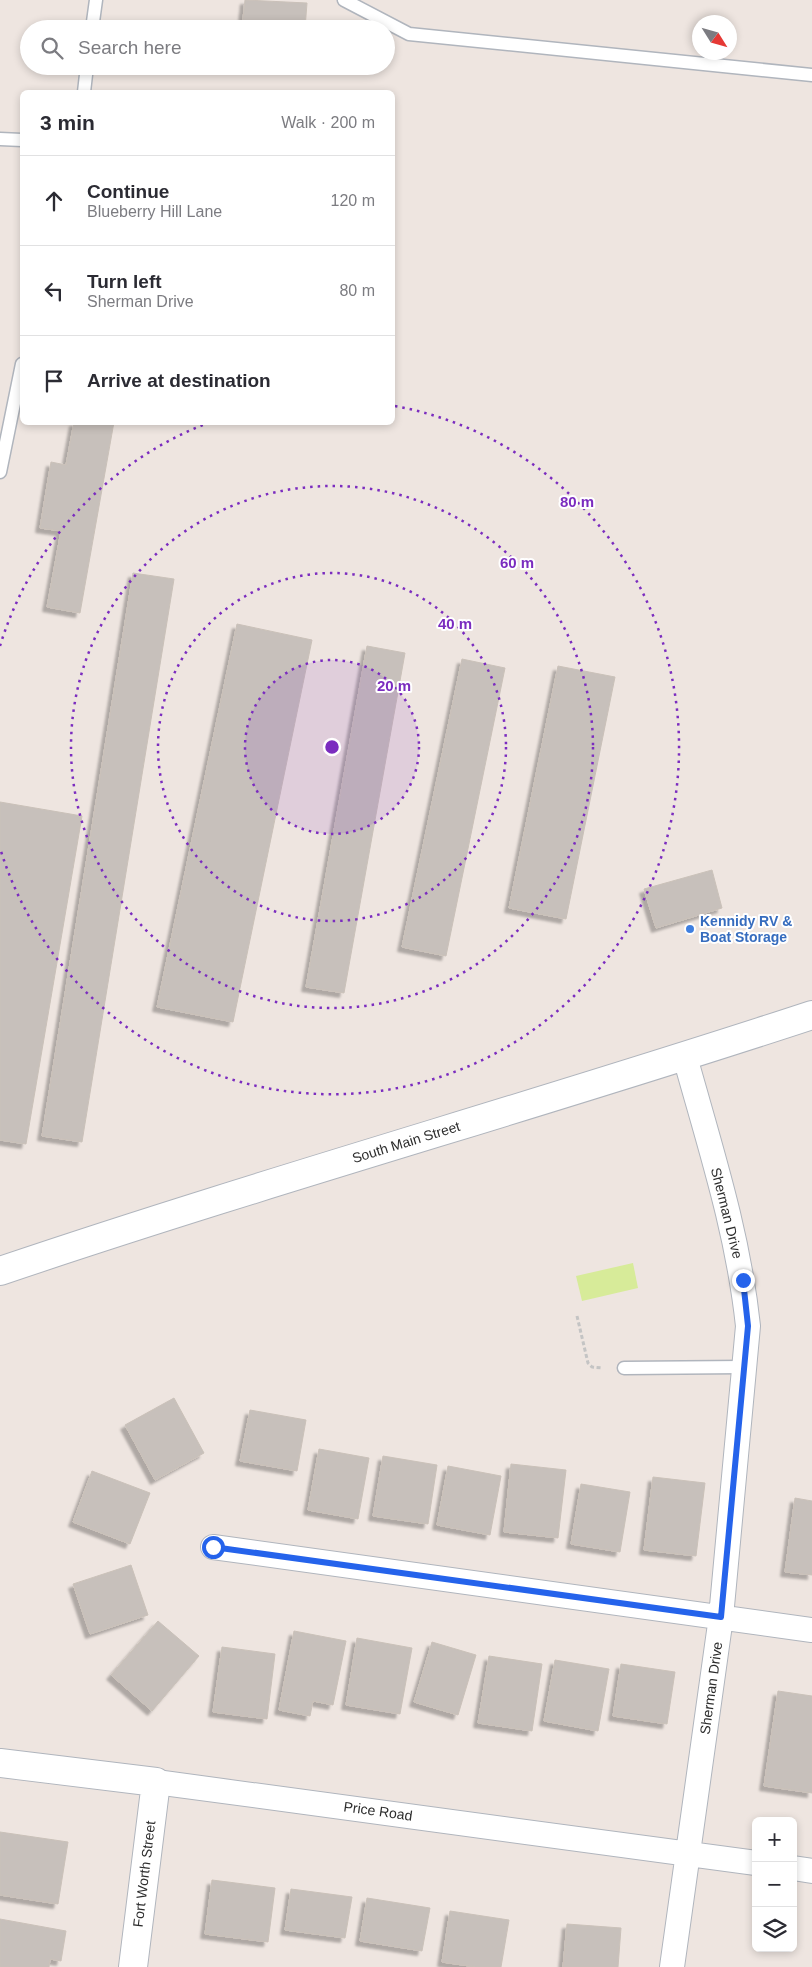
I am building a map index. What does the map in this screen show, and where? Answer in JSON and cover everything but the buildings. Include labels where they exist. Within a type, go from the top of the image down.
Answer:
[{"type":"main road","name":"South Main Street","points":[[0,1271],[164,1215],[685,1057],[812,1015]]},
{"type":"main road","name":"Price Road","points":[[0,1763],[156,1782]]},
{"type":"main road","name":"Fort Worth Street","points":[[132,1967],[156,1782]]},
{"type":"street","name":"Sherman Drive","points":[[672,1967],[721,1617],[748,1326],[738,1250],[685,1057]]},
{"type":"street","points":[[213,1547],[812,1630]]},
{"type":"street","name":"Price Road","points":[[156,1782],[687,1852],[752,1862]]},
{"type":"street","points":[[797,1869],[812,1871]]},
{"type":"lane","points":[[93,20],[96,0]]},
{"type":"lane","points":[[344,0],[382,20]]},
{"type":"lane","points":[[395,27],[409,34],[812,75]]},
{"type":"lane","points":[[84,90],[86,75]]},
{"type":"lane","points":[[0,139],[20,140]]},
{"type":"lane","points":[[0,472],[20,374]]},
{"type":"lane","points":[[624,1368],[744,1367]]},
{"type":"path","points":[[577,1316],[590,1366],[624,1368]]},
{"type":"green space","points":[[633,1263],[638,1288],[582,1301],[576,1276]]},
{"type":"place","name":"Kennidy RV & Boat Storage","points":[[690,929]]},
{"type":"route","points":[[213,1547],[721,1617],[748,1326],[743,1280]]}]
